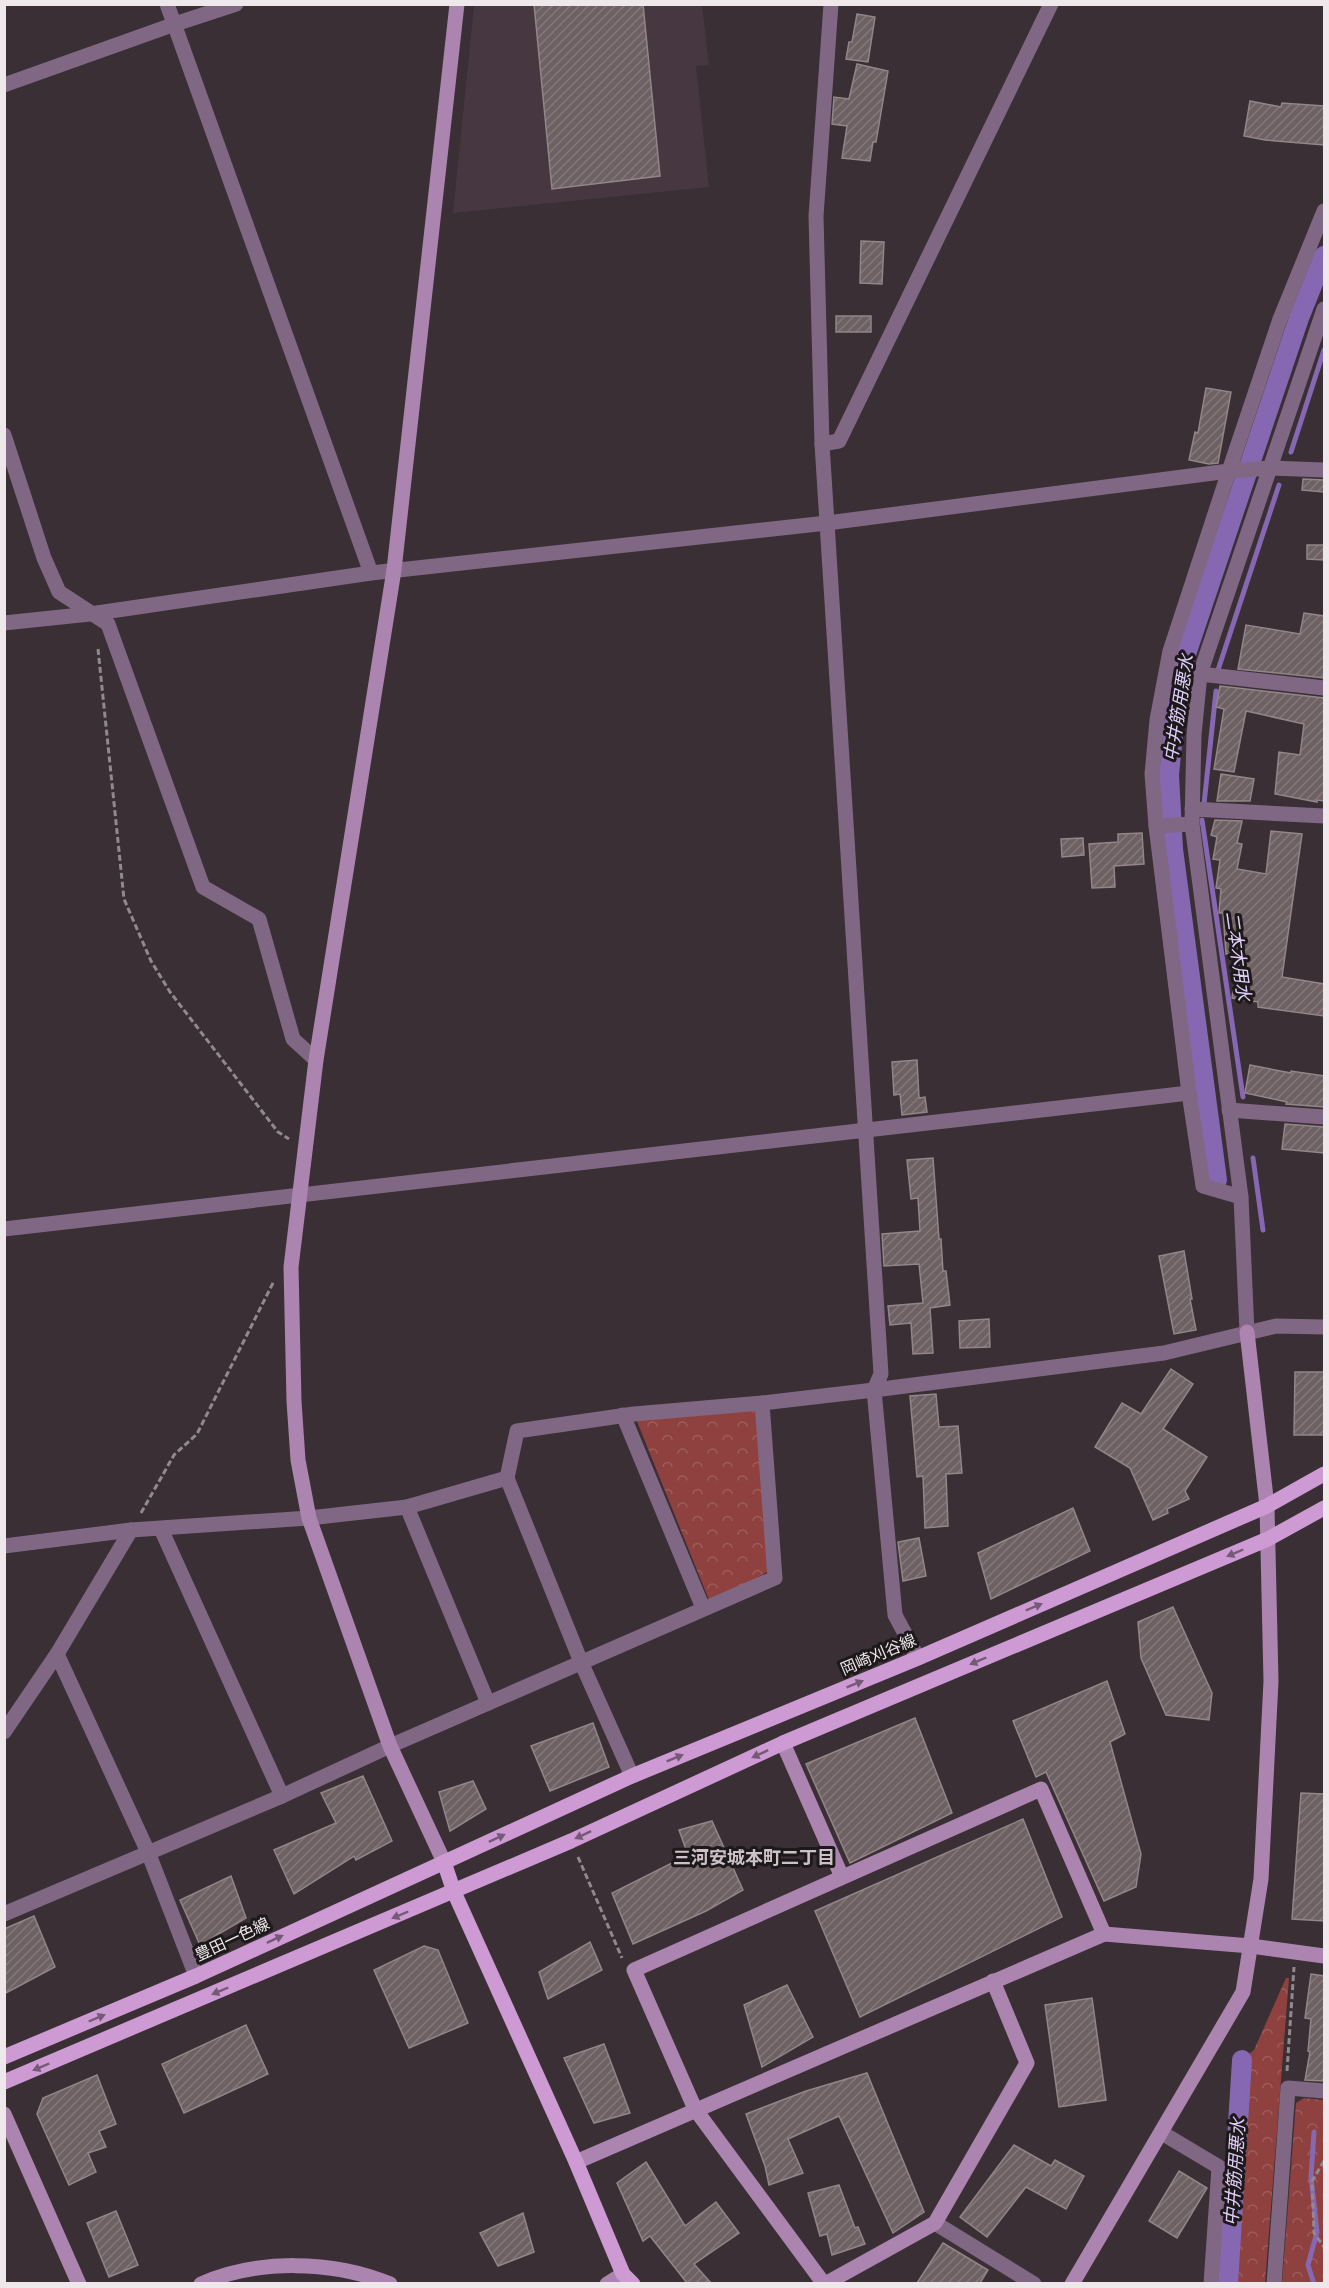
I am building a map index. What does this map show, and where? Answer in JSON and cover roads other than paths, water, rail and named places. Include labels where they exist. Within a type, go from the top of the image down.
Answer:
[{"type":"main road","name":"岡崎刈谷線","points":[[444,1862],[632,1776],[918,1658],[1267,1506],[1324,1474]]},
{"type":"main road","points":[[4,2082],[454,1892],[571,1841],[783,1743],[1268,1539],[1324,1508]]},
{"type":"main road","points":[[444,1862],[454,1892],[628,2279]]},
{"type":"main road","name":"豊田一色線","points":[[4,2057],[196,1976],[444,1862]]},
{"type":"street","points":[[168,4],[371,573]]},
{"type":"street","points":[[4,85],[236,4]]},
{"type":"street","points":[[444,1862],[390,1746],[309,1518],[297,1448],[291,1267],[316,1060],[394,570],[457,4]]},
{"type":"street","points":[[831,4],[816,216],[822,444],[881,1374],[874,1390],[896,1615],[918,1658]]},
{"type":"street","points":[[822,444],[839,441],[1051,4]]},
{"type":"street","points":[[1241,1197],[1203,1186],[1189,1093],[1156,826],[1152,774],[1157,720],[1170,651],[1280,319],[1324,211]]},
{"type":"street","points":[[1072,2283],[1243,1992],[1261,1879],[1271,1681],[1267,1506],[1247,1332],[1241,1197],[1192,816],[1194,735],[1200,674],[1324,309]]},
{"type":"street","points":[[4,435],[44,558],[59,592],[108,624],[203,887],[259,919],[293,1039],[316,1060]]},
{"type":"street","points":[[4,623],[90,614],[394,570],[827,523],[1229,471],[1270,468],[1324,470]]},
{"type":"street","points":[[1200,674],[1324,688]]},
{"type":"street","points":[[1156,826],[1192,816],[1324,816]]},
{"type":"street","points":[[4,1229],[1189,1093]]},
{"type":"street","points":[[1229,1110],[1324,1117]]},
{"type":"street","points":[[632,1776],[581,1662],[507,1478],[517,1431],[623,1415],[762,1403],[1164,1353],[1276,1326],[1324,1327]]},
{"type":"street","points":[[4,1914],[282,1796],[390,1746],[775,1578],[762,1403]]},
{"type":"street","points":[[623,1415],[703,1608]]},
{"type":"street","points":[[4,1546],[131,1530],[309,1518],[407,1507],[507,1478]]},
{"type":"street","points":[[407,1507],[488,1703]]},
{"type":"street","points":[[161,1529],[282,1796]]},
{"type":"street","points":[[4,1732],[57,1654],[131,1530]]},
{"type":"street","points":[[57,1654],[148,1852],[196,1976]]},
{"type":"street","points":[[783,1743],[842,1877]]},
{"type":"street","points":[[993,1981],[1027,2062],[935,2223],[825,2283],[696,2109],[634,1970],[1041,1789],[1104,1934]]},
{"type":"street","points":[[576,2162],[1104,1934],[1251,1946],[1324,1956]]},
{"type":"street","points":[[1274,2283],[1288,2088],[1324,2091]]},
{"type":"street","points":[[4,2114],[79,2283]]},
{"type":"street","points":[[1162,2133],[1220,2167],[1211,2283]]},
{"type":"street","points":[[935,2223],[1034,2283]]},
{"type":"street","points":[[201,2283],[254,2267],[299,2266],[343,2271],[390,2283]]},
{"type":"street","points":[[607,2283],[628,2279]]},
{"type":"waterway","name":"中井筋用悪水","points":[[1217,1180],[1173,849],[1169,775],[1174,723],[1184,660],[1299,318],[1324,256]]},
{"type":"waterway","name":"二本木用水","points":[[1291,452],[1324,350]]},
{"type":"waterway","name":"二本木用水","points":[[1218,670],[1279,485]]},
{"type":"waterway","name":"二本木用水","points":[[1204,804],[1216,691]]},
{"type":"waterway","name":"二本木用水","points":[[1202,820],[1243,1097]]},
{"type":"waterway","name":"二本木用水","points":[[1253,1158],[1263,1230]]},
{"type":"waterway","name":"中井筋用悪水","points":[[1228,2284],[1242,2060]]},
{"type":"waterway","points":[[1314,2132],[1311,2177],[1317,2232],[1308,2265],[1314,2284]]},
{"type":"district","name":"三河安城本町二丁目","points":[[754,1858]]}]
